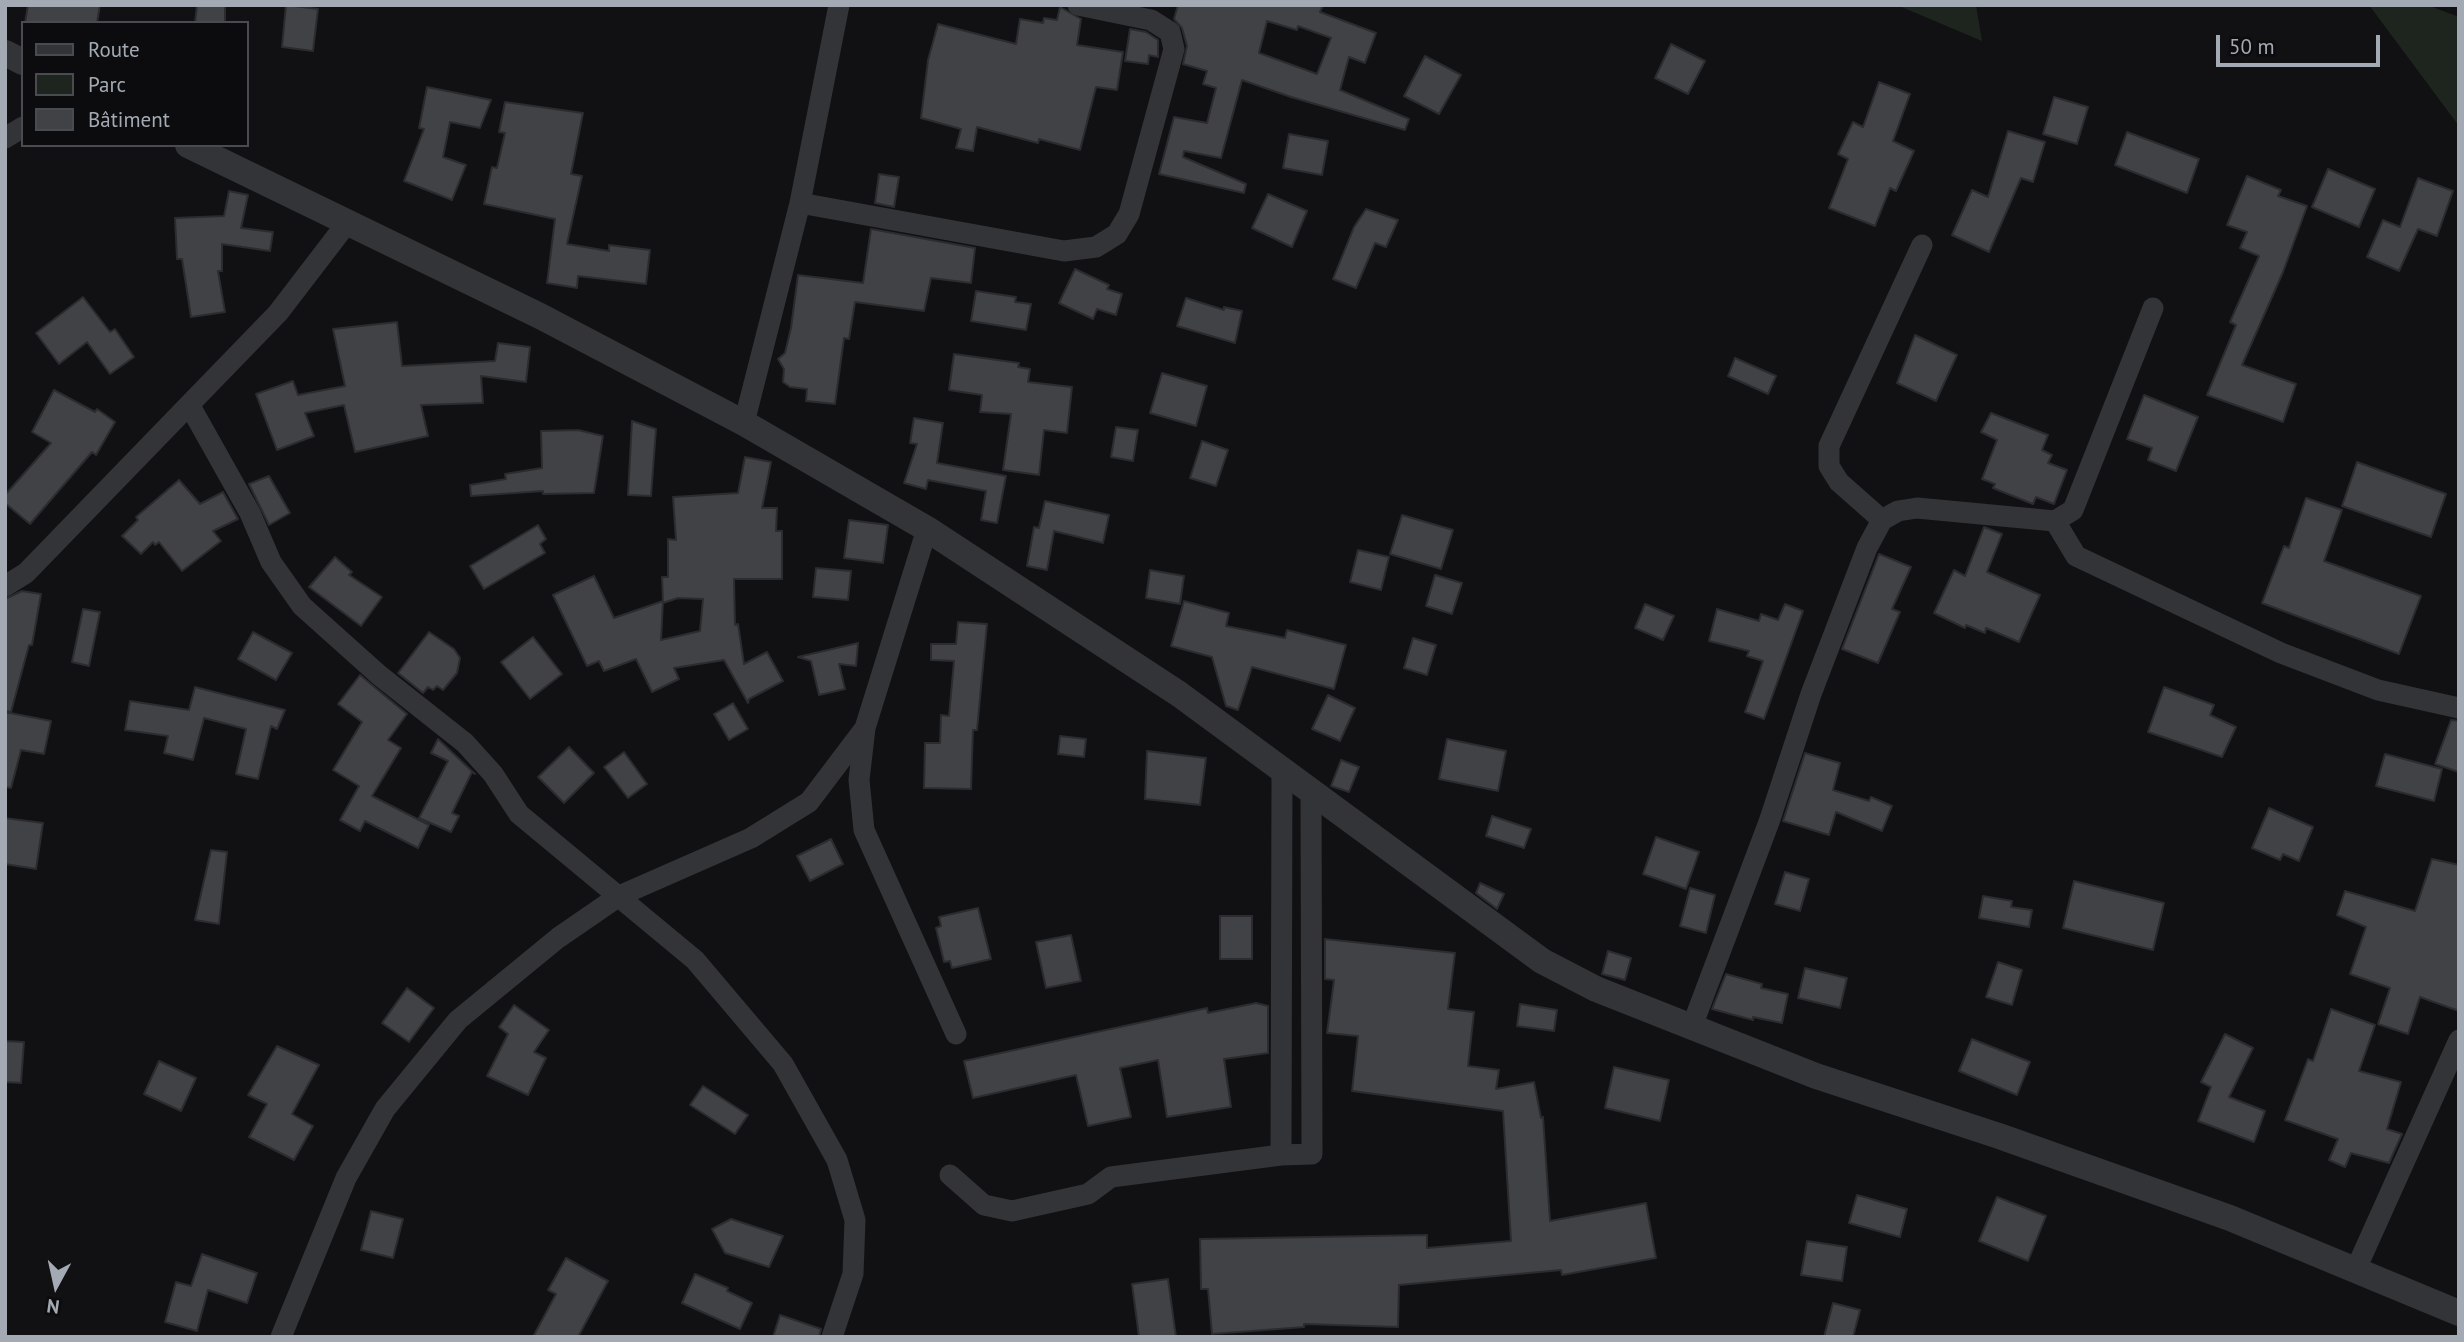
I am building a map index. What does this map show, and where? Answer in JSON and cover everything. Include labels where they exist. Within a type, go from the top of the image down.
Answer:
[{"type":"street","points":[[744,423],[800,203],[839,5]]},
{"type":"street","points":[[800,203],[1064,251],[1096,247],[1117,234],[1129,214],[1174,49],[1170,32],[1151,20],[1078,5]]},
{"type":"street","points":[[5,53],[21,61]]},
{"type":"street","points":[[5,138],[21,129]]},
{"type":"street","points":[[192,147],[540,316],[744,423],[927,529],[1179,694],[1311,794],[1542,961],[1595,989],[1816,1076],[1999,1136],[2230,1218],[2356,1269],[2456,1305]]},
{"type":"street","points":[[5,586],[26,573],[278,313],[347,223]]},
{"type":"street","points":[[1882,520],[1839,482],[1829,466],[1829,446],[1922,245]]},
{"type":"street","points":[[1691,1029],[1769,822],[1811,694],[1867,548],[1882,520],[1898,511],[1917,508],[2055,521],[2073,510],[2153,308]]},
{"type":"street","points":[[190,406],[250,513],[271,562],[302,606],[379,675],[465,743],[493,774],[519,814],[695,960],[783,1064],[837,1160],[855,1220],[853,1275],[832,1337]]},
{"type":"street","points":[[2055,521],[2076,556],[2281,653],[2378,690],[2459,708]]},
{"type":"street","points":[[927,529],[865,728],[859,780],[864,830],[956,1034]]},
{"type":"street","points":[[281,1337],[346,1178],[385,1109],[458,1020],[558,937],[619,896],[751,838],[808,802],[865,728]]},
{"type":"street","points":[[1281,1155],[1282,772]]},
{"type":"street","points":[[950,1175],[985,1205],[1012,1211],[1088,1194],[1111,1177],[1281,1155],[1309,1155],[1313,1151],[1311,794]]},
{"type":"street","points":[[2356,1269],[2459,1040]]},
{"type":"green space","points":[[1897,5],[1976,5],[1982,41]]},
{"type":"green space","points":[[2369,5],[2427,5],[2459,17],[2459,126]]},
{"type":"building","points":[[28,5],[100,5],[97,21],[25,21]]},
{"type":"building","points":[[197,5],[225,5],[225,21],[195,21]]},
{"type":"building","points":[[286,5],[318,9],[313,51],[282,47]]},
{"type":"building","points":[[1178,5],[1323,5],[1320,12],[1376,33],[1365,63],[1349,57],[1340,90],[1409,119],[1405,130],[1242,80],[1221,158],[1184,151],[1183,157],[1246,184],[1244,193],[1159,174],[1174,117],[1207,123],[1216,88],[1203,84],[1207,71],[1183,64],[1187,46],[1182,28],[1174,19]],"holes":[[[1267,21],[1297,30],[1298,26],[1331,38],[1317,74],[1259,53]]]},
{"type":"building","points":[[1060,7],[1081,19],[1077,45],[1123,52],[1117,90],[1096,87],[1080,150],[1039,139],[1038,143],[977,127],[973,151],[956,148],[961,129],[921,118],[928,60],[938,24],[1016,44],[1020,19],[1043,23],[1044,18],[1057,20]]},
{"type":"building","points":[[1130,29],[1146,32],[1158,40],[1158,57],[1149,55],[1148,64],[1125,61]]},
{"type":"building","points":[[1671,44],[1705,61],[1688,94],[1655,78]]},
{"type":"building","points":[[1425,56],[1461,75],[1439,114],[1404,96]]},
{"type":"building","points":[[1879,82],[1910,94],[1893,141],[1914,151],[1896,191],[1890,188],[1875,226],[1829,208],[1848,159],[1838,154],[1853,122],[1863,127]]},
{"type":"building","points":[[427,87],[491,100],[480,128],[450,122],[443,157],[466,165],[452,200],[404,181],[424,129],[419,128]]},
{"type":"building","points":[[2054,97],[2088,107],[2077,144],[2043,134]]},
{"type":"building","points":[[505,102],[583,113],[571,174],[582,176],[567,244],[609,251],[609,245],[650,250],[646,284],[578,276],[577,288],[547,283],[555,219],[484,204],[492,167],[497,168],[505,133],[499,132]]},
{"type":"building","points":[[2008,131],[2045,142],[2033,182],[2021,178],[1989,252],[1952,235],[1972,190],[1988,197]]},
{"type":"building","points":[[2127,132],[2199,159],[2187,193],[2115,165]]},
{"type":"building","points":[[1289,134],[1328,141],[1322,175],[1283,168]]},
{"type":"building","points":[[2328,169],[2375,189],[2359,227],[2312,207]]},
{"type":"building","points":[[879,174],[899,177],[894,207],[875,203]]},
{"type":"building","points":[[2247,176],[2281,190],[2278,196],[2307,206],[2283,272],[2242,365],[2296,384],[2283,422],[2207,395],[2236,325],[2230,322],[2259,256],[2240,248],[2247,232],[2227,225]]},
{"type":"building","points":[[2418,178],[2453,191],[2437,236],[2418,229],[2399,271],[2367,257],[2383,220],[2400,227]]},
{"type":"building","points":[[229,191],[248,195],[241,228],[273,232],[270,251],[222,244],[222,271],[218,271],[225,312],[191,317],[182,259],[177,259],[175,218],[224,216]]},
{"type":"building","points":[[1268,194],[1307,211],[1292,247],[1252,228]]},
{"type":"building","points":[[1366,209],[1398,220],[1386,247],[1375,243],[1356,288],[1333,279],[1354,227]]},
{"type":"building","points":[[871,229],[975,248],[971,283],[931,278],[924,311],[855,302],[849,339],[844,338],[835,404],[806,401],[807,389],[790,387],[783,382],[784,369],[778,359],[785,353],[791,328],[798,275],[863,283]]},
{"type":"building","points":[[1075,269],[1109,285],[1107,289],[1122,294],[1116,315],[1097,309],[1093,319],[1059,303]]},
{"type":"building","points":[[976,291],[1016,297],[1015,302],[1031,304],[1026,330],[971,321]]},
{"type":"building","points":[[83,297],[110,332],[115,329],[134,357],[110,374],[87,342],[59,364],[36,333]]},
{"type":"building","points":[[1186,298],[1224,310],[1224,307],[1242,311],[1235,343],[1177,326]]},
{"type":"building","points":[[397,322],[402,366],[495,361],[498,343],[530,347],[526,382],[481,376],[483,403],[421,405],[428,436],[355,452],[344,405],[305,413],[314,436],[277,450],[256,394],[293,381],[298,395],[345,386],[333,329]]},
{"type":"building","points":[[1915,335],[1957,355],[1936,401],[1897,383]]},
{"type":"building","points":[[954,354],[1019,363],[1018,367],[1030,369],[1028,382],[1072,387],[1067,433],[1044,430],[1039,475],[1003,470],[1011,414],[980,412],[982,395],[949,390]]},
{"type":"building","points":[[1735,358],[1776,376],[1768,394],[1728,376]]},
{"type":"building","points":[[1162,373],[1207,386],[1196,426],[1150,413]]},
{"type":"building","points":[[54,390],[95,412],[97,409],[115,422],[96,455],[92,452],[30,524],[5,503],[5,495],[51,443],[32,432]]},
{"type":"building","points":[[2144,395],[2198,417],[2176,471],[2148,460],[2152,448],[2127,439]]},
{"type":"building","points":[[1991,413],[2048,435],[2042,450],[2052,455],[2048,463],[2067,470],[2054,504],[2036,497],[2033,504],[1993,488],[1995,484],[1982,479],[1997,440],[1981,432]]},
{"type":"building","points":[[914,418],[943,423],[937,463],[1006,476],[997,523],[981,520],[986,491],[928,480],[926,489],[904,483],[917,444],[910,443]]},
{"type":"building","points":[[632,421],[656,429],[651,496],[628,495]]},
{"type":"building","points":[[1116,427],[1138,430],[1133,461],[1111,457]]},
{"type":"building","points":[[578,430],[603,436],[594,493],[543,494],[543,491],[471,496],[470,485],[506,479],[505,474],[542,468],[541,431]]},
{"type":"building","points":[[1202,441],[1228,450],[1216,486],[1190,478]]},
{"type":"building","points":[[745,457],[771,462],[762,508],[777,508],[776,531],[782,531],[782,579],[734,579],[735,625],[738,624],[744,664],[767,652],[783,681],[749,699],[748,703],[724,660],[674,668],[679,679],[652,692],[636,659],[604,671],[599,661],[587,666],[553,595],[594,576],[614,618],[663,601],[662,577],[668,577],[668,539],[676,540],[673,497],[738,493]],"holes":[[[678,598],[703,599],[700,631],[661,640],[663,602]]]},
{"type":"building","points":[[2357,462],[2446,494],[2431,537],[2342,506]]},
{"type":"building","points":[[269,476],[290,513],[269,525],[249,484]]},
{"type":"building","points":[[179,480],[200,504],[223,492],[238,519],[213,531],[221,541],[182,571],[159,542],[155,545],[153,542],[141,554],[122,536],[138,520],[136,517]]},
{"type":"building","points":[[2306,498],[2342,510],[2324,561],[2421,596],[2399,654],[2262,603],[2284,546],[2289,548]]},
{"type":"building","points":[[1045,501],[1109,515],[1103,543],[1054,531],[1047,570],[1027,566],[1034,527],[1039,528]]},
{"type":"building","points":[[1402,515],[1453,530],[1441,569],[1390,554]]},
{"type":"building","points":[[849,520],[888,525],[883,563],[844,558]]},
{"type":"building","points":[[538,525],[546,539],[540,544],[545,553],[484,589],[470,566]]},
{"type":"building","points":[[1984,527],[2002,534],[1987,572],[2040,595],[2019,642],[1986,628],[1985,633],[1966,625],[1965,628],[1934,613],[1954,570],[1965,576]]},
{"type":"building","points":[[1358,550],[1389,557],[1381,590],[1350,582]]},
{"type":"building","points":[[1879,554],[1911,567],[1892,609],[1900,612],[1878,663],[1842,649]]},
{"type":"building","points":[[335,557],[352,572],[349,575],[382,597],[361,626],[309,587]]},
{"type":"building","points":[[816,568],[851,571],[848,600],[813,597]]},
{"type":"building","points":[[1150,570],[1184,576],[1180,604],[1146,598]]},
{"type":"building","points":[[1435,575],[1462,583],[1452,614],[1426,606]]},
{"type":"building","points":[[22,591],[41,594],[32,645],[29,645],[11,712],[5,711],[5,599]]},
{"type":"building","points":[[1184,601],[1229,613],[1226,626],[1285,638],[1287,630],[1346,645],[1334,689],[1252,667],[1238,710],[1226,706],[1212,657],[1171,646]]},
{"type":"building","points":[[1645,604],[1674,616],[1663,640],[1635,628]]},
{"type":"building","points":[[1785,604],[1803,611],[1764,719],[1745,712],[1763,661],[1747,656],[1749,651],[1709,641],[1717,609],[1759,621],[1761,614],[1778,620]]},
{"type":"building","points":[[83,609],[100,612],[89,666],[72,662]]},
{"type":"building","points":[[958,622],[987,624],[977,730],[973,730],[971,789],[924,788],[925,743],[940,743],[941,715],[949,716],[954,661],[931,660],[931,644],[956,644]]},
{"type":"building","points":[[253,632],[292,653],[276,680],[238,659]]},
{"type":"building","points":[[429,632],[454,649],[460,658],[457,673],[443,690],[437,686],[433,690],[428,687],[423,693],[398,673]]},
{"type":"building","points":[[533,637],[562,674],[530,699],[501,662]]},
{"type":"building","points":[[1413,638],[1436,645],[1427,675],[1404,668]]},
{"type":"building","points":[[858,643],[856,666],[839,664],[845,689],[819,695],[811,661],[798,657]]},
{"type":"building","points":[[360,675],[407,714],[388,740],[401,748],[372,796],[429,825],[418,848],[365,821],[360,831],[340,820],[359,786],[333,770],[362,722],[338,704]]},
{"type":"building","points":[[195,687],[285,710],[277,729],[271,726],[258,779],[236,774],[246,729],[204,718],[193,760],[164,753],[168,736],[125,730],[130,701],[189,710]]},
{"type":"building","points":[[2164,687],[2214,705],[2210,715],[2236,727],[2222,757],[2148,732]]},
{"type":"building","points":[[1328,695],[1355,708],[1340,741],[1312,729]]},
{"type":"building","points":[[733,703],[748,729],[729,740],[714,714]]},
{"type":"building","points":[[5,712],[51,721],[44,754],[21,750],[11,788],[5,787]]},
{"type":"building","points":[[2451,720],[2459,721],[2459,772],[2435,764]]},
{"type":"building","points":[[1060,736],[1086,739],[1084,757],[1058,754]]},
{"type":"building","points":[[438,739],[475,774],[472,772],[452,813],[459,816],[451,832],[419,818],[448,761],[431,753]]},
{"type":"building","points":[[1447,739],[1506,751],[1498,791],[1439,779]]},
{"type":"building","points":[[569,747],[594,773],[564,803],[538,777]]},
{"type":"building","points":[[1147,751],[1206,758],[1200,805],[1145,799]]},
{"type":"building","points":[[624,752],[647,784],[628,798],[604,767]]},
{"type":"building","points":[[1805,753],[1840,763],[1833,790],[1869,801],[1871,797],[1892,806],[1882,831],[1836,812],[1829,835],[1783,821]]},
{"type":"building","points":[[2385,754],[2442,769],[2434,801],[2376,786]]},
{"type":"building","points":[[1341,760],[1359,767],[1349,792],[1331,786]]},
{"type":"building","points":[[2269,808],[2313,827],[2299,861],[2283,854],[2280,860],[2252,848]]},
{"type":"building","points":[[1492,816],[1531,829],[1524,848],[1486,836]]},
{"type":"building","points":[[5,818],[43,823],[36,869],[5,864]]},
{"type":"building","points":[[1656,837],[1699,852],[1686,889],[1643,874]]},
{"type":"building","points":[[831,839],[843,864],[810,881],[797,856]]},
{"type":"building","points":[[211,850],[227,852],[219,924],[195,920]]},
{"type":"building","points":[[2432,859],[2459,865],[2459,1011],[2420,997],[2408,1034],[2378,1024],[2390,988],[2350,974],[2366,927],[2337,915],[2345,891],[2415,911]]},
{"type":"building","points":[[1785,872],[1809,879],[1800,911],[1775,904]]},
{"type":"building","points":[[2074,881],[2164,903],[2153,950],[2063,928]]},
{"type":"building","points":[[1480,883],[1504,894],[1497,909],[1476,893]]},
{"type":"building","points":[[1690,888],[1715,895],[1706,933],[1680,926]]},
{"type":"building","points":[[1983,896],[2012,901],[2011,907],[2032,910],[2029,927],[1979,918]]},
{"type":"building","points":[[978,908],[991,959],[952,968],[950,961],[944,962],[936,928],[941,926],[939,917]]},
{"type":"building","points":[[1220,916],[1252,916],[1252,959],[1220,959]]},
{"type":"building","points":[[1071,935],[1081,981],[1046,988],[1036,942]]},
{"type":"building","points":[[1325,939],[1455,953],[1448,1009],[1474,1012],[1468,1066],[1499,1070],[1496,1089],[1534,1082],[1541,1118],[1543,1117],[1550,1221],[1646,1203],[1656,1258],[1562,1275],[1561,1270],[1399,1285],[1398,1327],[1304,1324],[1304,1327],[1212,1334],[1208,1289],[1201,1289],[1200,1239],[1427,1235],[1427,1248],[1511,1241],[1503,1111],[1352,1091],[1358,1036],[1327,1033],[1334,980],[1325,979]]},
{"type":"building","points":[[1608,951],[1631,958],[1625,980],[1602,974]]},
{"type":"building","points":[[1998,962],[2022,970],[2012,1005],[1986,997]]},
{"type":"building","points":[[1805,968],[1847,978],[1840,1008],[1798,998]]},
{"type":"building","points":[[1726,974],[1762,984],[1761,988],[1788,994],[1782,1023],[1753,1017],[1753,1020],[1712,1009]]},
{"type":"building","points":[[407,988],[434,1008],[409,1042],[382,1023]]},
{"type":"building","points":[[1256,1003],[1268,1006],[1268,1053],[1224,1059],[1231,1107],[1167,1117],[1158,1060],[1120,1068],[1131,1117],[1088,1126],[1076,1075],[973,1098],[964,1061],[1207,1008],[1208,1013]]},
{"type":"building","points":[[1520,1004],[1557,1010],[1554,1031],[1517,1026]]},
{"type":"building","points":[[514,1005],[549,1030],[534,1052],[546,1058],[528,1095],[487,1076],[508,1034],[499,1027]]},
{"type":"building","points":[[2331,1009],[2375,1025],[2359,1071],[2401,1082],[2387,1129],[2402,1134],[2389,1163],[2351,1153],[2345,1167],[2329,1160],[2338,1139],[2285,1120],[2308,1059],[2313,1061]]},
{"type":"building","points":[[2225,1034],[2253,1048],[2229,1097],[2265,1111],[2254,1142],[2198,1121],[2211,1087],[2201,1082]]},
{"type":"building","points":[[1972,1039],[2030,1062],[2017,1095],[1959,1071]]},
{"type":"building","points":[[5,1041],[24,1042],[21,1083],[5,1082]]},
{"type":"building","points":[[277,1046],[319,1065],[292,1114],[313,1126],[294,1160],[249,1137],[267,1104],[248,1095]]},
{"type":"building","points":[[159,1061],[196,1078],[181,1111],[144,1094]]},
{"type":"building","points":[[1614,1067],[1669,1080],[1660,1121],[1605,1108]]},
{"type":"building","points":[[703,1086],[748,1115],[735,1134],[690,1105]]},
{"type":"building","points":[[1857,1195],[1907,1209],[1900,1237],[1849,1223]]},
{"type":"building","points":[[1997,1197],[2046,1216],[2028,1261],[1979,1241]]},
{"type":"building","points":[[371,1211],[403,1219],[393,1258],[361,1250]]},
{"type":"building","points":[[731,1219],[783,1236],[769,1267],[725,1253],[712,1229]]},
{"type":"building","points":[[1807,1241],[1847,1247],[1842,1281],[1801,1275]]},
{"type":"building","points":[[202,1254],[257,1273],[247,1303],[208,1290],[197,1331],[165,1322],[176,1282],[191,1286]]},
{"type":"building","points":[[566,1258],[608,1281],[578,1337],[533,1337],[556,1294],[548,1290]]},
{"type":"building","points":[[695,1274],[728,1288],[727,1291],[752,1303],[740,1329],[682,1303]]},
{"type":"building","points":[[1168,1279],[1176,1337],[1139,1337],[1132,1284]]},
{"type":"building","points":[[1833,1303],[1860,1310],[1853,1337],[1824,1337]]},
{"type":"building","points":[[780,1315],[821,1329],[819,1337],[773,1337]]}]
